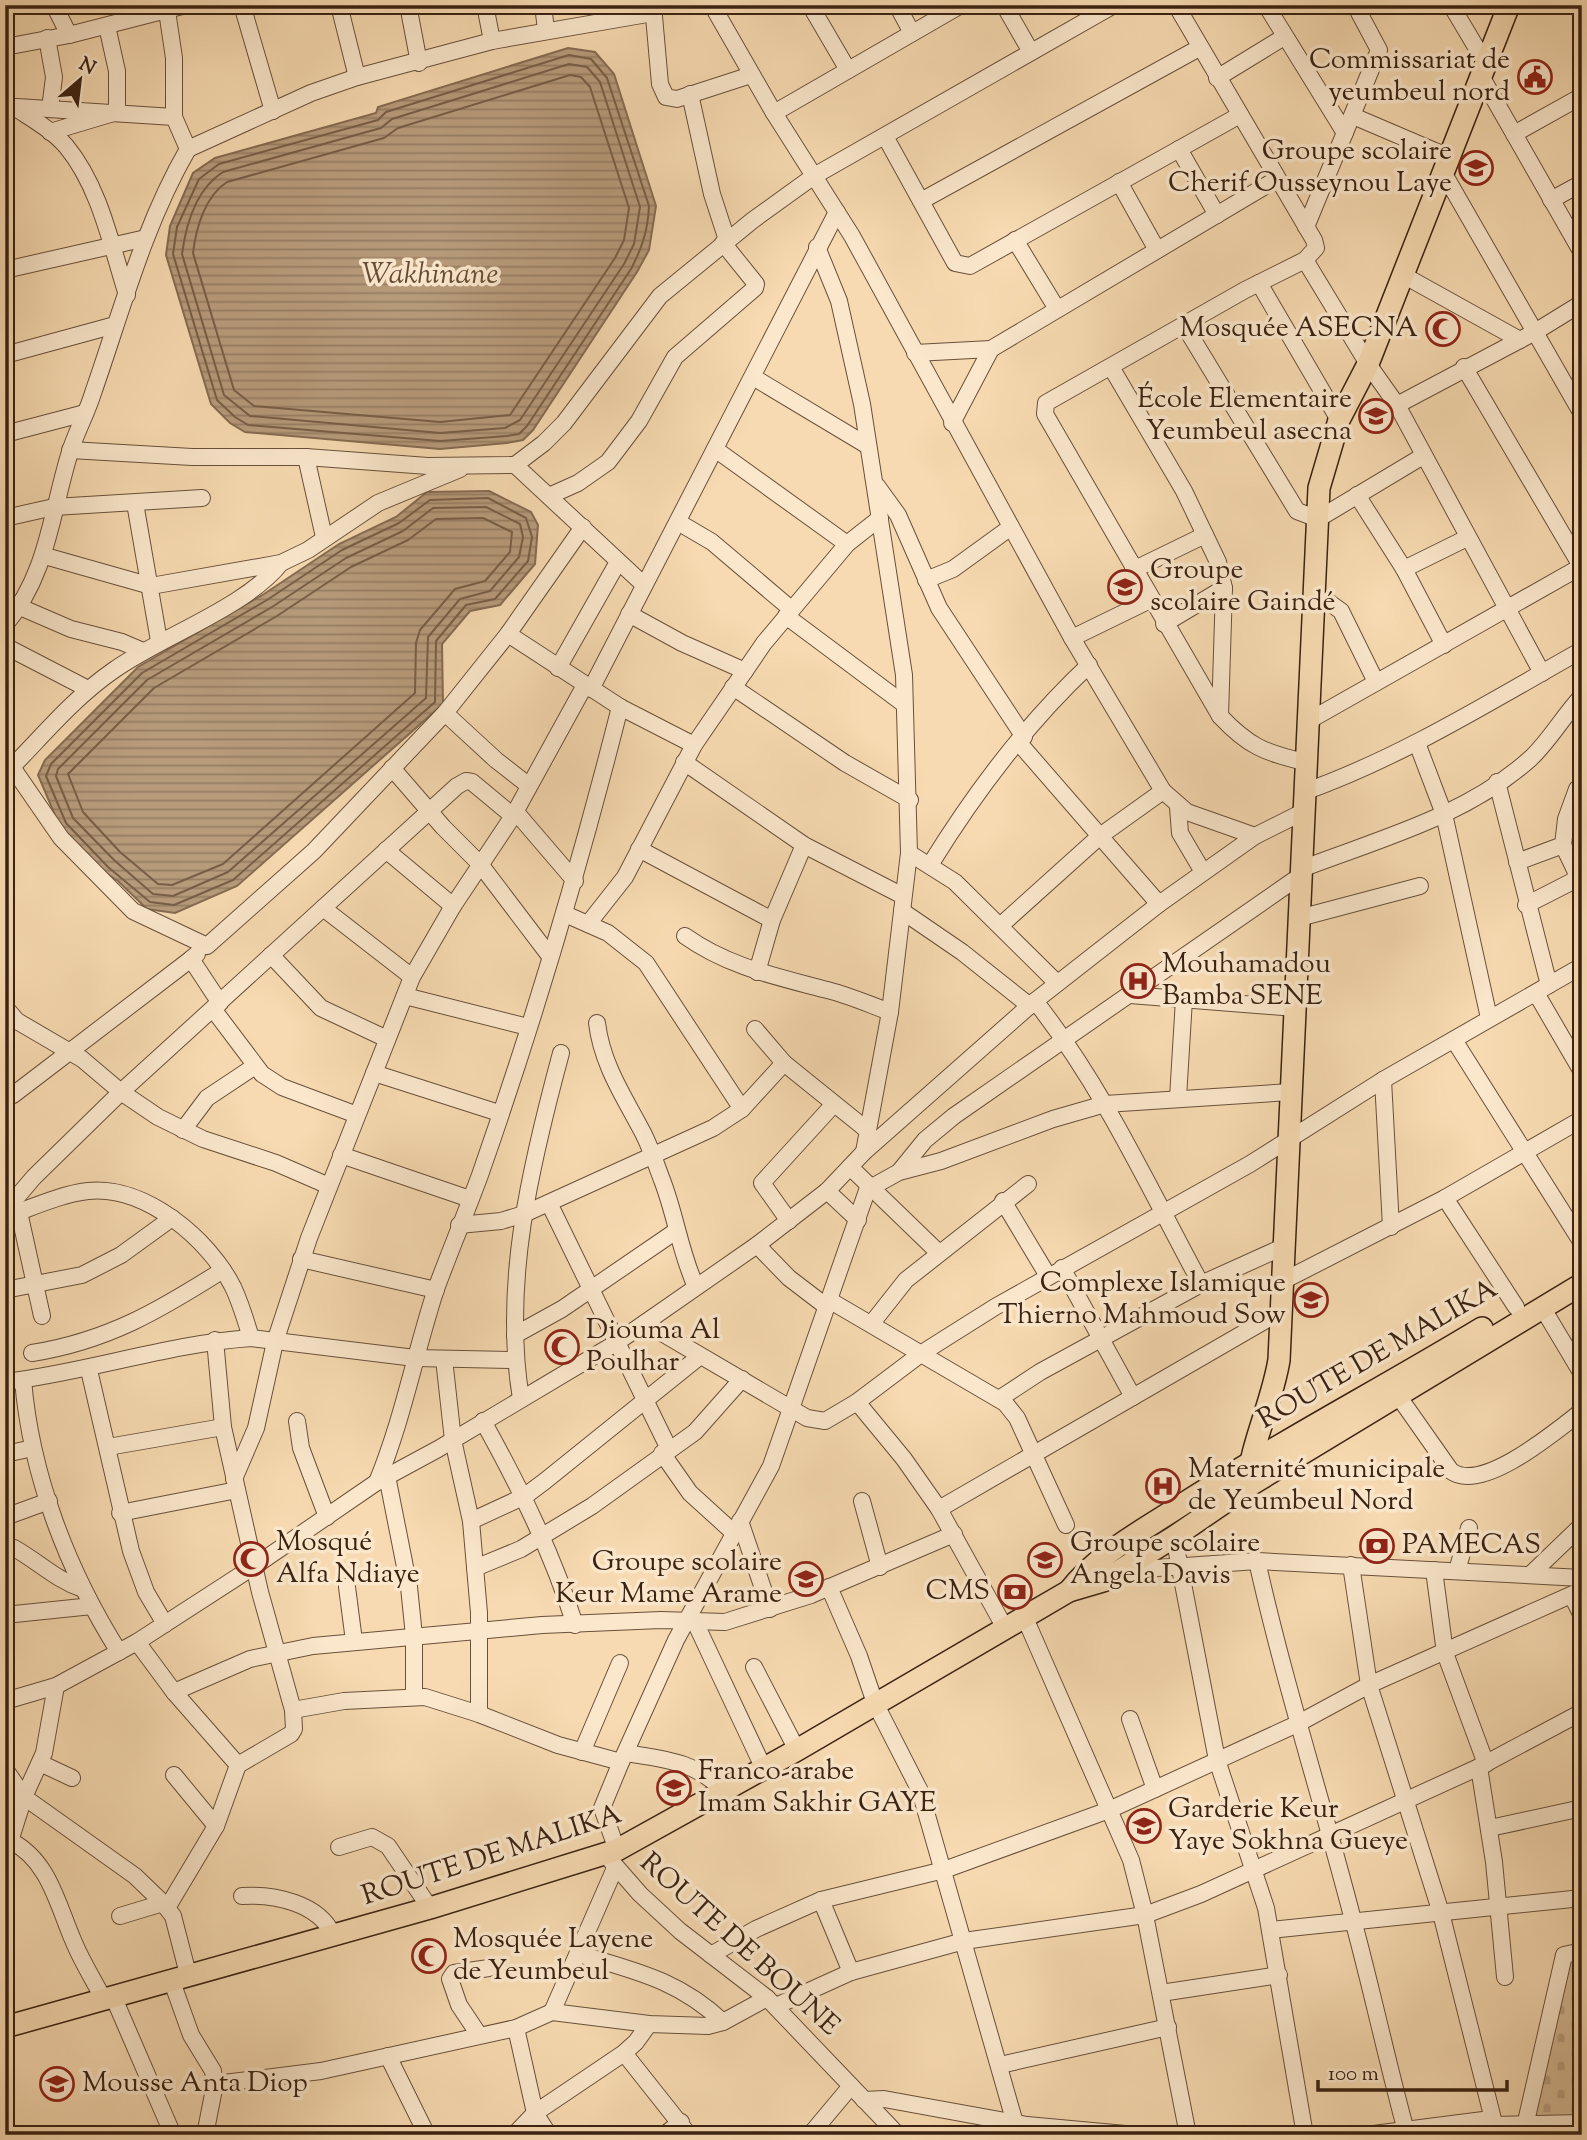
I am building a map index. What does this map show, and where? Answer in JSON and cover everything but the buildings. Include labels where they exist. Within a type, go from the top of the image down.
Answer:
[{"type":"main road","points":[[1247,1487],[1250,1462],[1275,1384],[1289,1140],[1305,762],[1310,720],[1319,488],[1339,420],[1368,364],[1509,5]]},
{"type":"main road","name":"ROUTE DE MALIKA","points":[[1069,1591],[1091,1564],[1250,1462],[1392,1383],[1582,1268]]},
{"type":"main road","name":"ROUTE DE MALIKA","points":[[5,2027],[179,1976],[612,1857],[1069,1591],[1103,1581],[1247,1487],[1582,1284]]},
{"type":"street","points":[[54,5],[69,35]]},
{"type":"street","points":[[5,47],[107,26],[130,13],[167,11],[186,5]]},
{"type":"street","points":[[242,5],[273,111]]},
{"type":"street","points":[[339,5],[357,77]]},
{"type":"street","points":[[408,5],[419,63]]},
{"type":"street","points":[[485,5],[492,41]]},
{"type":"street","points":[[543,5],[546,30]]},
{"type":"street","points":[[712,5],[751,75],[837,212],[1072,638],[1163,791],[1178,807],[1202,819],[1255,836]]},
{"type":"street","points":[[810,5],[848,70]]},
{"type":"street","points":[[897,5],[912,33]]},
{"type":"street","points":[[774,113],[961,5]]},
{"type":"street","points":[[1004,5],[1031,52]]},
{"type":"street","points":[[70,450],[192,457],[306,457],[466,466],[515,465],[544,443],[564,423],[660,296],[725,242],[814,176],[886,138],[1114,5]]},
{"type":"street","points":[[1176,5],[1316,248],[1305,260],[1046,403],[1045,410],[1150,600],[1220,716],[1239,736],[1256,748],[1305,762]]},
{"type":"street","points":[[1266,5],[1345,133]]},
{"type":"street","points":[[1306,227],[1379,50],[1355,5]]},
{"type":"street","points":[[1451,5],[1514,134],[1582,253]]},
{"type":"street","points":[[5,625],[20,607],[45,556],[54,508],[70,450],[156,209],[188,149],[357,77],[607,12],[653,9],[661,91],[671,99],[751,75]]},
{"type":"street","points":[[167,11],[174,58],[174,117],[188,149]]},
{"type":"street","points":[[107,26],[116,58],[117,112]]},
{"type":"street","points":[[1217,78],[1284,37]]},
{"type":"street","points":[[47,38],[54,77],[50,109]]},
{"type":"street","points":[[921,201],[1199,48]]},
{"type":"street","points":[[549,496],[578,483],[608,462],[639,421],[675,357],[755,288],[756,284],[725,242],[690,94]]},
{"type":"street","points":[[1514,134],[1582,96]]},
{"type":"street","points":[[10,105],[174,117]]},
{"type":"street","points":[[10,105],[50,132],[81,168],[96,198],[127,295]]},
{"type":"street","points":[[50,132],[117,112]]},
{"type":"street","points":[[886,138],[955,263],[962,267],[970,266],[1240,115]]},
{"type":"street","points":[[1353,116],[1446,164],[1535,332],[1582,414]]},
{"type":"street","points":[[1179,149],[1217,215]]},
{"type":"street","points":[[915,353],[991,349],[1277,179]]},
{"type":"street","points":[[1119,182],[1157,250]]},
{"type":"street","points":[[1551,200],[1582,183]]},
{"type":"street","points":[[236,1485],[256,1428],[275,1342],[301,1259],[412,977],[453,906],[514,814],[528,785],[629,614],[837,212]]},
{"type":"street","points":[[5,270],[146,238]]},
{"type":"street","points":[[1015,240],[1057,309]]},
{"type":"street","points":[[817,247],[846,328],[877,486],[901,645],[910,800],[909,853],[890,1012],[864,1152]]},
{"type":"street","points":[[1305,260],[1368,364],[1397,405],[1542,673]]},
{"type":"street","points":[[1403,275],[1520,340]]},
{"type":"street","points":[[1259,283],[1339,420]]},
{"type":"street","points":[[1397,405],[1464,367],[1535,332],[1582,303]]},
{"type":"street","points":[[5,355],[115,325]]},
{"type":"street","points":[[1184,325],[1297,511],[1318,519],[1423,456]]},
{"type":"street","points":[[952,423],[991,349]]},
{"type":"street","points":[[1111,367],[1184,491],[1218,562],[1224,588],[1220,716]]},
{"type":"street","points":[[1310,720],[1581,566],[1464,367]]},
{"type":"street","points":[[753,377],[868,446]]},
{"type":"street","points":[[5,434],[85,412]]},
{"type":"street","points":[[715,449],[847,544]]},
{"type":"street","points":[[306,457],[324,537]]},
{"type":"street","points":[[515,465],[643,584]]},
{"type":"street","points":[[45,556],[151,586],[281,564],[308,551],[324,537],[378,503],[466,466]]},
{"type":"street","points":[[877,486],[898,514],[926,580],[957,639],[1022,740],[1159,905]]},
{"type":"street","points":[[1357,495],[1404,569],[1444,645]]},
{"type":"street","points":[[5,518],[54,508],[202,498]]},
{"type":"street","points":[[135,503],[159,641]]},
{"type":"street","points":[[588,924],[625,877],[684,762],[733,687],[788,612],[847,544],[880,518]]},
{"type":"street","points":[[678,522],[712,542],[788,612],[904,704]]},
{"type":"street","points":[[13,1095],[191,959],[314,850],[445,713],[508,634],[583,527]]},
{"type":"street","points":[[926,580],[953,569],[1012,527]]},
{"type":"street","points":[[1133,570],[1205,535]]},
{"type":"street","points":[[1404,569],[1467,538]]},
{"type":"street","points":[[558,668],[618,562]]},
{"type":"street","points":[[206,946],[132,911],[61,838],[8,771],[52,722],[88,689],[159,641],[237,599],[272,575],[281,564]]},
{"type":"street","points":[[1164,624],[1224,588]]},
{"type":"street","points":[[1072,638],[1150,600]]},
{"type":"street","points":[[1315,602],[1327,601],[1341,611],[1376,682]]},
{"type":"street","points":[[20,607],[71,629],[122,642],[143,651]]},
{"type":"street","points":[[629,614],[682,643],[745,671]]},
{"type":"street","points":[[508,634],[621,707],[694,745]]},
{"type":"street","points":[[5,646],[88,689]]},
{"type":"street","points":[[5,1701],[56,1686],[137,1642],[382,1479],[616,1343],[757,1245],[827,1191],[864,1152],[1032,1003],[1203,872],[1303,802],[1417,743],[1582,650]]},
{"type":"street","points":[[930,865],[984,782],[1022,740],[1055,697],[1088,665]]},
{"type":"street","points":[[733,687],[845,763],[910,800]]},
{"type":"street","points":[[898,1172],[925,1140],[954,1116],[1067,1040],[1300,872],[1444,814],[1497,782],[1532,756],[1582,696]]},
{"type":"street","points":[[414,1696],[414,1636],[409,1587],[382,1479],[400,1424],[415,1358],[436,1290],[470,1199],[565,914],[621,707]]},
{"type":"street","points":[[445,713],[496,761],[528,785]]},
{"type":"street","points":[[1417,743],[1444,814],[1489,1018]]},
{"type":"street","points":[[684,762],[804,845],[902,903],[962,952],[1032,1003],[1067,1040],[1105,1104],[1201,1284]]},
{"type":"street","points":[[392,768],[428,811],[481,864],[550,955]]},
{"type":"street","points":[[10,1213],[34,1177],[121,1092],[457,786],[469,781],[514,814],[575,881]]},
{"type":"street","points":[[1497,782],[1517,862],[1543,989],[1582,1072]]},
{"type":"street","points":[[1526,905],[1575,880],[1576,872],[1563,845],[1566,819],[1577,789]]},
{"type":"street","points":[[1000,926],[1100,836],[1163,791]]},
{"type":"street","points":[[1178,807],[1180,833],[1203,872]]},
{"type":"street","points":[[757,972],[772,920],[804,845]]},
{"type":"street","points":[[1517,862],[1563,845]]},
{"type":"street","points":[[639,849],[772,920]]},
{"type":"street","points":[[386,850],[453,906]]},
{"type":"street","points":[[909,853],[955,882],[1057,983]]},
{"type":"street","points":[[1299,918],[1420,886]]},
{"type":"street","points":[[323,908],[412,977]]},
{"type":"street","points":[[565,914],[600,928],[629,948],[656,974],[692,1037],[742,1109]]},
{"type":"street","points":[[685,936],[719,958],[757,972],[825,989],[890,1012]]},
{"type":"street","points":[[271,955],[321,1008],[387,1039]]},
{"type":"street","points":[[191,959],[216,1006],[255,1066],[282,1087],[357,1115]]},
{"type":"street","points":[[645,1323],[792,1410],[820,1422],[857,1402],[922,1353],[1055,1272],[1162,1214],[1289,1140],[1383,1080],[1582,966]]},
{"type":"street","points":[[1130,995],[1295,1008]]},
{"type":"street","points":[[405,996],[528,1027]]},
{"type":"street","points":[[1178,1098],[1184,999]]},
{"type":"street","points":[[5,1007],[17,1021],[71,1052],[121,1092],[183,1130],[268,1159],[329,1186]]},
{"type":"street","points":[[597,1023],[602,1050],[612,1076],[643,1132],[673,1212],[676,1231],[696,1287]]},
{"type":"street","points":[[755,1028],[783,1063],[867,1130]]},
{"type":"street","points":[[1566,1041],[1582,1034]]},
{"type":"street","points":[[1454,1040],[1582,1243]]},
{"type":"street","points":[[521,1399],[514,1335],[524,1214],[537,1143],[561,1053]]},
{"type":"street","points":[[460,1225],[501,1221],[524,1214],[692,1140],[742,1109],[783,1063]]},
{"type":"street","points":[[183,1130],[207,1098],[255,1066]]},
{"type":"street","points":[[373,1073],[499,1113]]},
{"type":"street","points":[[1383,1080],[1391,1227]]},
{"type":"street","points":[[552,2012],[579,1954],[612,1857],[602,1808],[623,1757],[737,1527],[771,1466],[870,1186],[898,1172],[941,1161],[1053,1119],[1105,1104],[1291,1092]]},
{"type":"street","points":[[789,1221],[762,1183],[834,1104]]},
{"type":"street","points":[[1281,1282],[1445,1198],[1582,1119]]},
{"type":"street","points":[[341,1155],[470,1199]]},
{"type":"street","points":[[850,1167],[939,1253]]},
{"type":"street","points":[[872,1323],[901,1285],[1003,1201],[1028,1184]]},
{"type":"street","points":[[10,1213],[85,1191],[102,1190],[134,1196],[172,1218],[223,1270],[243,1311],[251,1338]]},
{"type":"street","points":[[827,1191],[858,1220]]},
{"type":"street","points":[[1445,1198],[1516,1307]]},
{"type":"street","points":[[1003,1201],[1101,1340],[1133,1397]]},
{"type":"street","points":[[549,1203],[616,1343],[646,1397],[666,1451],[690,1493],[737,1527],[770,1609]]},
{"type":"street","points":[[10,1213],[35,1284],[42,1316]]},
{"type":"street","points":[[5,1290],[71,1279],[102,1266],[144,1240],[172,1218]]},
{"type":"street","points":[[514,1335],[590,1290],[676,1231]]},
{"type":"street","points":[[757,1245],[789,1278],[828,1303],[872,1323],[999,1399],[1017,1418],[1066,1525]]},
{"type":"street","points":[[999,1399],[1040,1372],[1201,1284],[1283,1247]]},
{"type":"street","points":[[301,1259],[436,1290]]},
{"type":"street","points":[[32,1353],[68,1346],[136,1323],[223,1270]]},
{"type":"street","points":[[1542,1307],[1582,1374]]},
{"type":"street","points":[[939,1509],[1035,1456],[1280,1312]]},
{"type":"street","points":[[5,1382],[89,1370],[215,1340],[251,1338],[415,1358],[515,1360]]},
{"type":"street","points":[[120,1916],[165,1906],[216,1826],[238,1765],[294,1729],[293,1710],[223,1427],[215,1340]]},
{"type":"street","points":[[471,1521],[525,1496],[699,1357]]},
{"type":"street","points":[[444,1359],[453,1440],[471,1521],[478,1631],[479,1714]]},
{"type":"street","points":[[89,1370],[108,1447],[120,1513],[140,1578],[165,1624]]},
{"type":"street","points":[[475,1567],[542,1537],[592,1506],[704,1425],[742,1379]]},
{"type":"street","points":[[23,1380],[33,1448],[49,1501],[83,1589],[119,1652]]},
{"type":"street","points":[[1399,1396],[1451,1471],[1464,1477],[1491,1473],[1582,1411]]},
{"type":"street","points":[[857,1402],[904,1459],[939,1509],[1005,1628]]},
{"type":"street","points":[[297,1420],[305,1459],[327,1517]]},
{"type":"street","points":[[483,1421],[525,1496],[559,1575],[575,1625]]},
{"type":"street","points":[[108,1447],[223,1427]]},
{"type":"street","points":[[5,1454],[33,1448]]},
{"type":"street","points":[[120,1513],[236,1485]]},
{"type":"street","points":[[862,1500],[880,1567]]},
{"type":"street","points":[[5,1517],[49,1501]]},
{"type":"street","points":[[1530,1575],[1582,1525]]},
{"type":"street","points":[[1457,1571],[1469,1528]]},
{"type":"street","points":[[174,1692],[221,1669],[277,1652],[354,1641],[661,1620],[725,1622],[829,1587],[954,1534]]},
{"type":"street","points":[[1174,1537],[1217,1760],[1254,1869],[1270,1930],[1305,2135]]},
{"type":"street","points":[[14,1548],[39,1563],[59,1581],[83,1589]]},
{"type":"street","points":[[1103,1581],[1157,1568],[1257,1561],[1582,1578]]},
{"type":"street","points":[[1257,1561],[1297,1724],[1353,1920],[1376,2021],[1406,2131]]},
{"type":"street","points":[[1351,1565],[1369,1685],[1441,1913],[1494,2126]]},
{"type":"street","points":[[1434,1570],[1446,1653],[1482,1766],[1505,1977]]},
{"type":"street","points":[[347,1587],[354,1641]]},
{"type":"street","points":[[829,1587],[859,1656],[875,1703],[911,1768],[944,1870],[1000,2065],[1024,2128]]},
{"type":"street","points":[[711,1955],[775,1920],[821,1900],[944,1870],[1109,1810],[1297,1724],[1369,1685],[1577,1593],[1582,1615]]},
{"type":"street","points":[[5,1615],[92,1606]]},
{"type":"street","points":[[1025,1618],[1131,1860],[1145,1914],[1188,2135]]},
{"type":"street","points":[[690,1622],[764,1769]]},
{"type":"street","points":[[137,1642],[174,1692],[238,1765]]},
{"type":"street","points":[[582,1752],[620,1663]]},
{"type":"street","points":[[754,1667],[797,1750]]},
{"type":"street","points":[[5,1857],[24,1797],[40,1763],[56,1686]]},
{"type":"street","points":[[293,1710],[344,1701],[414,1696],[436,1700],[582,1752],[695,1768],[724,1792]]},
{"type":"street","points":[[215,2084],[321,2071],[516,2028],[552,2012],[649,2024],[692,2026],[723,2022],[851,1972],[964,1941],[1145,1914],[1210,1891],[1482,1766],[1582,1712]]},
{"type":"street","points":[[1130,1719],[1155,1789]]},
{"type":"street","points":[[40,1763],[72,1778]]},
{"type":"street","points":[[5,1769],[24,1797],[135,1876],[173,1916],[179,1976],[191,2035],[213,2071],[215,2084],[205,2135]]},
{"type":"street","points":[[174,1776],[216,1826]]},
{"type":"street","points":[[1490,1828],[1582,1808]]},
{"type":"street","points":[[340,1847],[372,1837],[388,1846],[430,1908]]},
{"type":"street","points":[[12,1841],[24,1848],[45,1872],[74,1943],[108,1997],[173,2135]]},
{"type":"street","name":"ROUTE DE BOUNE","points":[[612,1857],[658,1911],[772,2002],[898,2135]]},
{"type":"street","points":[[242,1896],[278,1898],[311,1911],[327,1922],[333,1935]]},
{"type":"street","points":[[1270,1930],[1582,1898]]},
{"type":"street","points":[[821,1900],[851,1972]]},
{"type":"street","points":[[1525,2126],[1562,1959],[1568,1952],[1582,1951]]},
{"type":"street","points":[[579,1954],[667,1982],[701,2001],[723,2022]]},
{"type":"street","points":[[479,2035],[459,2005],[450,1979],[454,1973],[489,1968]]},
{"type":"street","points":[[1161,1993],[1279,1975]]},
{"type":"street","points":[[514,2135],[535,2113],[624,2053],[649,2024]]},
{"type":"street","points":[[1000,2065],[1168,2027]]},
{"type":"street","points":[[516,2028],[535,2113],[549,2135]]},
{"type":"street","points":[[624,2053],[685,2128],[664,2135]]},
{"type":"street","points":[[388,2056],[427,2135]]},
{"type":"street","points":[[810,2135],[851,2086]]},
{"type":"street","points":[[864,2100],[884,2099],[1024,2128],[1136,2135]]},
{"type":"street","points":[[1366,2135],[1582,2123]]},
{"type":"green space","points":[[1570,5],[1582,5],[1582,40]]},
{"type":"green space","points":[[1582,1958],[1582,2121],[1532,2126],[1570,1959]]},
{"type":"water","name":"Wakhinane","points":[[568,48],[595,52],[614,74],[656,206],[649,250],[637,272],[533,430],[523,440],[440,449],[245,432],[230,423],[211,404],[166,255],[170,226],[193,173],[215,158],[376,113],[378,107]]},
{"type":"water","points":[[489,491],[531,512],[538,525],[535,564],[500,605],[470,611],[442,644],[443,704],[237,886],[175,913],[147,909],[118,881],[104,872],[60,827],[38,775],[45,760],[138,667],[264,594],[339,544],[396,517],[427,492]]},
{"type":"place","name":"Commissariat de yeumbeul nord","points":[[1535,77]]},
{"type":"place","name":"Groupe scolaire Cherif Ousseynou Laye","points":[[1476,168]]},
{"type":"place","name":"Mosquée ASECNA","points":[[1443,329]]},
{"type":"place","name":"École Elementaire Yeumbeul asecna","points":[[1376,416]]},
{"type":"place","name":"Groupe scolaire Gaindé","points":[[1125,587]]},
{"type":"place","name":"Mouhamadou Bamba SENE","points":[[1138,981]]},
{"type":"place","name":"Complexe Islamique Thierno Mahmoud Sow","points":[[1311,1300]]},
{"type":"place","name":"Diouma Al Poulhar","points":[[562,1347]]},
{"type":"place","name":"Maternité municipale de Yeumbeul Nord","points":[[1163,1486]]},
{"type":"place","name":"PAMECAS","points":[[1377,1546]]},
{"type":"place","name":"Mosqué Alfa Ndiaye","points":[[251,1559]]},
{"type":"place","name":"Groupe scolaire Angela Davis","points":[[1045,1560]]},
{"type":"place","name":"Groupe scolaire Keur Mame Arame","points":[[806,1579]]},
{"type":"place","name":"CMS","points":[[1015,1592]]},
{"type":"place","name":"Franco-arabe Imam Sakhir GAYE","points":[[674,1788]]},
{"type":"place","name":"Garderie Keur Yaye Sokhna Gueye","points":[[1144,1826]]},
{"type":"place","name":"Mosquée Layene de Yeumbeul","points":[[429,1956]]},
{"type":"place","name":"Mousse Anta Diop","points":[[57,2084]]}]
